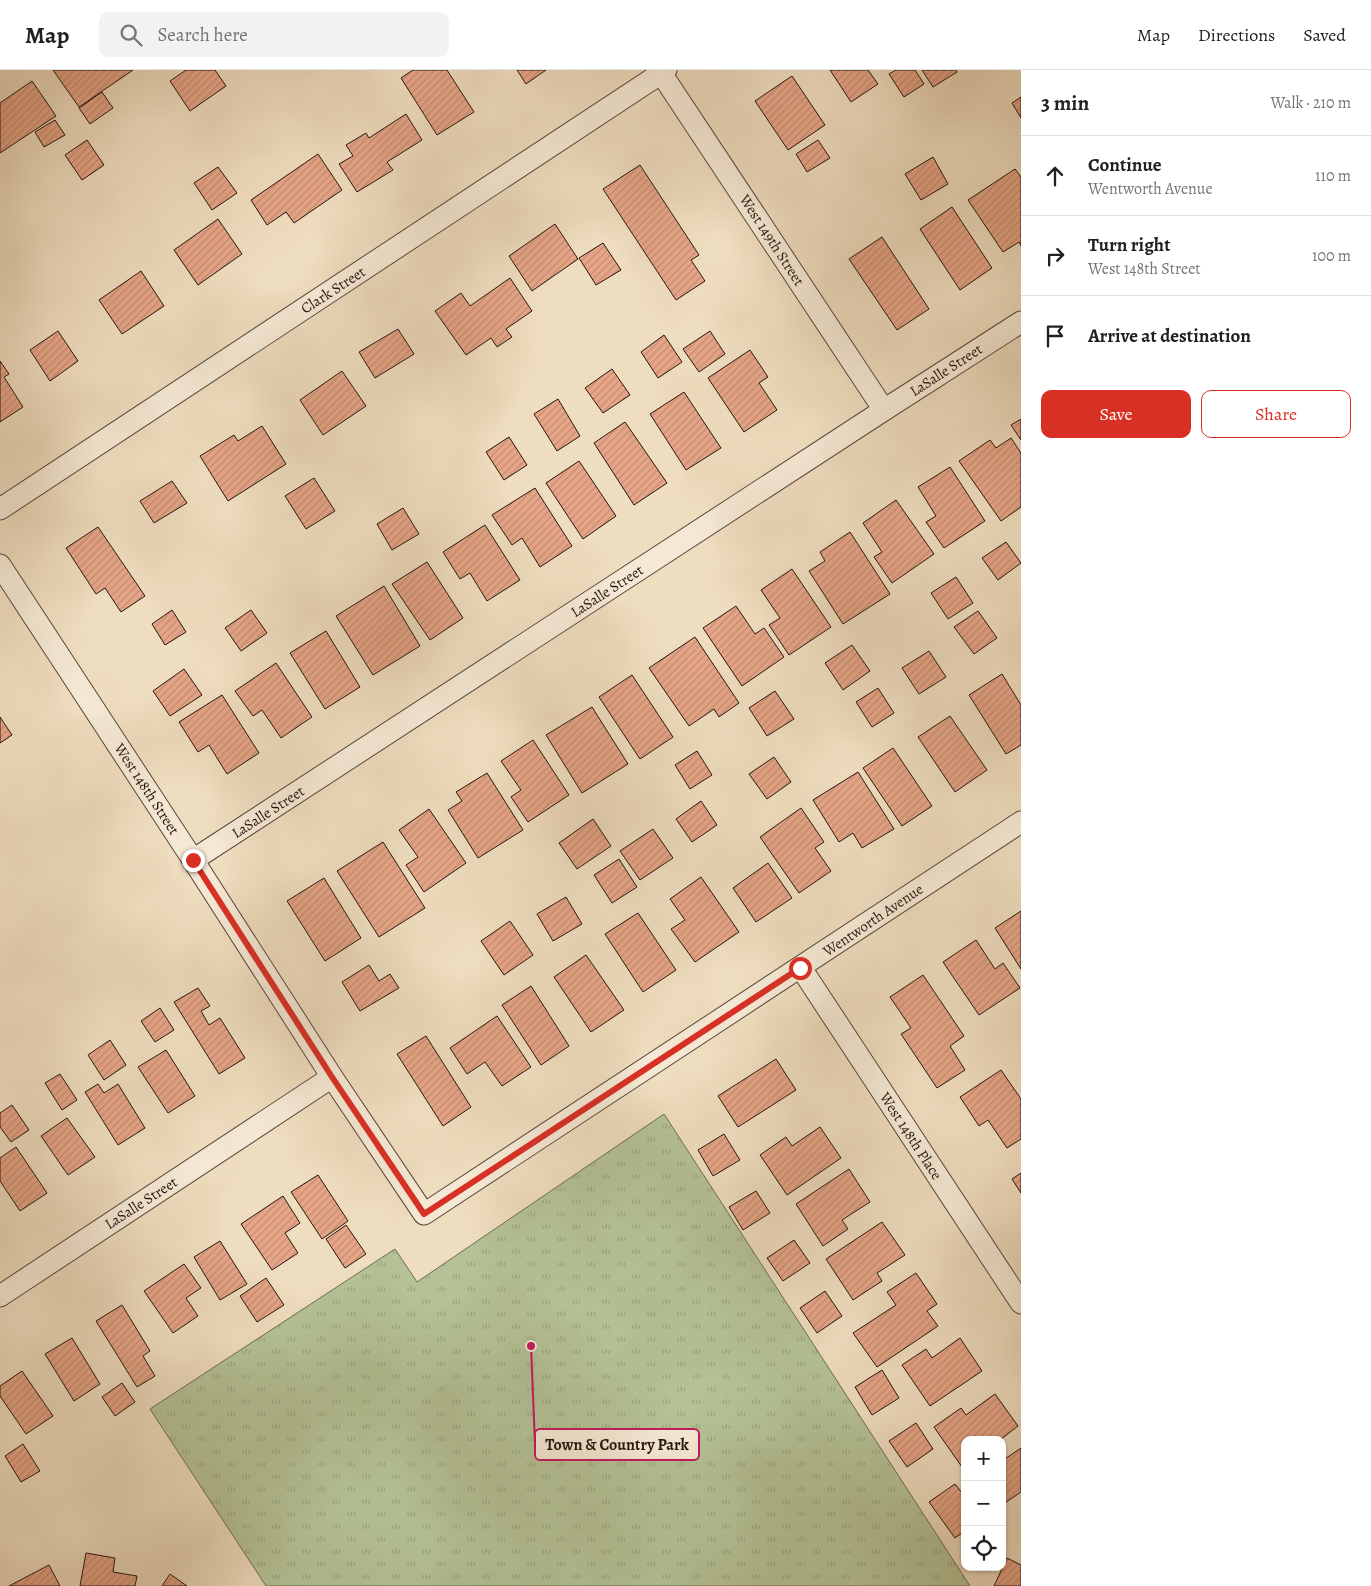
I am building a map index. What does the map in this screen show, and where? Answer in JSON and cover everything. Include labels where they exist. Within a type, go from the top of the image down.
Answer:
[{"type":"street","name":"West 149th Street","points":[[662,71],[884,410]]},
{"type":"street","name":"Clark Street","points":[[0,510],[662,71]]},
{"type":"street","name":"LaSalle Street","points":[[193,860],[1021,322]]},
{"type":"street","name":"West 148th Street","points":[[0,565],[332,1077],[424,1214]]},
{"type":"street","name":"Wentworth Avenue","points":[[424,1214],[1021,822]]},
{"type":"street","name":"West 148th Place","points":[[800,968],[1021,1304]]},
{"type":"street","name":"LaSalle Street","points":[[0,1296],[332,1077]]},
{"type":"green space","points":[[664,1114],[970,1586],[266,1586],[150,1409],[395,1249],[417,1282]]},
{"type":"building","points":[[53,70],[133,70],[79,107]]},
{"type":"building","points":[[186,70],[215,70],[226,86],[190,111],[170,81]]},
{"type":"building","points":[[413,70],[447,70],[474,112],[437,135],[401,78]]},
{"type":"building","points":[[517,70],[546,70],[526,84]]},
{"type":"building","points":[[830,70],[868,70],[878,84],[851,102]]},
{"type":"building","points":[[896,70],[915,70],[924,84],[904,97],[889,74]]},
{"type":"building","points":[[922,70],[956,70],[957,72],[933,87]]},
{"type":"building","points":[[792,76],[825,125],[788,150],[755,101]]},
{"type":"building","points":[[32,81],[56,116],[0,153],[0,103]]},
{"type":"building","points":[[102,92],[113,108],[90,124],[79,108]]},
{"type":"building","points":[[1021,97],[1021,118],[1012,103]]},
{"type":"building","points":[[406,114],[422,140],[387,162],[393,170],[357,192],[339,164],[353,156],[346,145],[366,133],[369,138]]},
{"type":"building","points":[[55,120],[65,135],[44,147],[35,132]]},
{"type":"building","points":[[87,140],[104,165],[82,180],[65,155]]},
{"type":"building","points":[[818,140],[830,158],[807,172],[796,154]]},
{"type":"building","points":[[318,154],[342,190],[294,223],[286,212],[267,225],[251,200]]},
{"type":"building","points":[[933,157],[948,184],[921,200],[905,174]]},
{"type":"building","points":[[640,165],[699,255],[691,260],[705,281],[676,300],[603,189]]},
{"type":"building","points":[[218,167],[237,193],[212,210],[194,183]]},
{"type":"building","points":[[1015,169],[1021,177],[1021,246],[1019,242],[1003,252],[968,200]]},
{"type":"building","points":[[952,207],[992,268],[960,290],[920,229]]},
{"type":"building","points":[[218,219],[242,254],[198,285],[174,250]]},
{"type":"building","points":[[555,224],[578,259],[532,291],[509,256]]},
{"type":"building","points":[[882,237],[929,309],[897,330],[849,259]]},
{"type":"building","points":[[603,243],[621,270],[596,285],[579,258]]},
{"type":"building","points":[[141,271],[164,306],[122,334],[99,300]]},
{"type":"building","points":[[510,278],[532,311],[506,329],[512,337],[497,347],[491,338],[466,355],[435,311],[461,293],[470,306]]},
{"type":"building","points":[[398,329],[414,354],[375,378],[359,352]]},
{"type":"building","points":[[58,331],[78,361],[50,381],[30,350]]},
{"type":"building","points":[[710,331],[725,354],[699,372],[683,349]]},
{"type":"building","points":[[664,335],[682,362],[658,378],[641,352]]},
{"type":"building","points":[[750,350],[768,377],[759,383],[777,410],[744,432],[708,378]]},
{"type":"building","points":[[0,361],[9,374],[4,377],[23,407],[0,422]]},
{"type":"building","points":[[612,369],[630,395],[603,413],[585,388]]},
{"type":"building","points":[[342,371],[366,406],[323,435],[300,400]]},
{"type":"building","points":[[684,392],[721,448],[686,470],[650,414]]},
{"type":"building","points":[[558,399],[580,436],[557,451],[534,414]]},
{"type":"building","points":[[1021,419],[1021,440],[1011,425]]},
{"type":"building","points":[[625,422],[667,483],[634,505],[594,443]]},
{"type":"building","points":[[262,426],[286,464],[228,501],[200,456],[234,435],[238,441]]},
{"type":"building","points":[[509,437],[527,465],[504,480],[486,452]]},
{"type":"building","points":[[1011,438],[1021,453],[1021,507],[1001,521],[959,461],[990,440],[996,448]]},
{"type":"building","points":[[579,461],[616,516],[583,539],[546,483]]},
{"type":"building","points":[[950,467],[985,521],[944,548],[926,522],[936,516],[918,487]]},
{"type":"building","points":[[314,478],[335,511],[306,529],[285,496]]},
{"type":"building","points":[[172,481],[187,503],[154,523],[140,501]]},
{"type":"building","points":[[535,488],[572,546],[540,567],[522,538],[512,545],[492,515]]},
{"type":"building","points":[[896,500],[934,554],[892,583],[874,557],[882,552],[863,523]]},
{"type":"building","points":[[403,508],[419,534],[392,550],[377,524]]},
{"type":"building","points":[[485,525],[520,580],[487,601],[470,573],[460,579],[443,552]]},
{"type":"building","points":[[98,527],[145,596],[121,612],[105,588],[96,594],[66,548]]},
{"type":"building","points":[[850,532],[890,594],[843,624],[809,571],[825,561],[820,552]]},
{"type":"building","points":[[1006,542],[1021,563],[998,580],[982,558]]},
{"type":"building","points":[[427,562],[463,618],[430,640],[392,584]]},
{"type":"building","points":[[792,569],[831,627],[789,655],[769,625],[780,618],[761,590]]},
{"type":"building","points":[[956,577],[973,603],[948,619],[931,593]]},
{"type":"building","points":[[384,586],[420,646],[373,675],[336,616]]},
{"type":"building","points":[[736,606],[755,634],[764,628],[784,657],[742,686],[703,628]]},
{"type":"building","points":[[172,610],[186,632],[165,645],[152,624]]},
{"type":"building","points":[[251,610],[267,633],[241,651],[225,628]]},
{"type":"building","points":[[978,611],[997,638],[974,654],[954,627]]},
{"type":"building","points":[[326,631],[360,687],[325,709],[290,653]]},
{"type":"building","points":[[695,637],[739,703],[719,717],[714,709],[689,726],[649,668]]},
{"type":"building","points":[[852,645],[870,671],[843,690],[825,663]]},
{"type":"building","points":[[929,651],[946,677],[919,694],[902,668]]},
{"type":"building","points":[[276,663],[312,717],[281,738],[262,710],[253,716],[235,691]]},
{"type":"building","points":[[184,669],[202,695],[170,716],[153,691]]},
{"type":"building","points":[[1002,674],[1021,705],[1021,745],[1006,754],[969,695]]},
{"type":"building","points":[[632,675],[673,737],[640,759],[599,697]]},
{"type":"building","points":[[878,688],[894,713],[872,727],[856,702]]},
{"type":"building","points":[[775,691],[794,719],[767,736],[749,708]]},
{"type":"building","points":[[222,695],[259,753],[227,774],[209,745],[198,752],[179,722]]},
{"type":"building","points":[[592,707],[628,764],[582,793],[546,735]]},
{"type":"building","points":[[950,716],[987,770],[955,792],[918,737]]},
{"type":"building","points":[[0,717],[12,735],[0,743]]},
{"type":"building","points":[[533,740],[569,795],[528,822],[511,797],[521,790],[501,761]]},
{"type":"building","points":[[893,748],[932,806],[902,826],[863,768]]},
{"type":"building","points":[[697,751],[712,775],[690,789],[675,765]]},
{"type":"building","points":[[774,757],[791,782],[767,799],[749,774]]},
{"type":"building","points":[[858,772],[894,829],[862,848],[853,833],[839,842],[813,800]]},
{"type":"building","points":[[487,773],[523,830],[478,858],[448,810],[462,801],[456,792]]},
{"type":"building","points":[[701,801],[717,825],[692,842],[676,819]]},
{"type":"building","points":[[801,808],[824,842],[815,848],[831,871],[799,893],[760,837]]},
{"type":"building","points":[[429,809],[466,863],[424,892],[406,865],[418,857],[399,830]]},
{"type":"building","points":[[593,819],[611,846],[577,869],[559,843]]},
{"type":"building","points":[[653,829],[673,858],[640,880],[620,851]]},
{"type":"building","points":[[383,842],[425,908],[379,937],[337,871]]},
{"type":"building","points":[[619,859],[637,887],[612,903],[594,875]]},
{"type":"building","points":[[768,863],[792,898],[756,922],[733,888]]},
{"type":"building","points":[[701,877],[739,932],[695,962],[671,929],[685,920],[670,899]]},
{"type":"building","points":[[324,878],[361,938],[325,961],[287,901]]},
{"type":"building","points":[[566,897],[582,924],[553,941],[537,914]]},
{"type":"building","points":[[1021,911],[1021,969],[995,928]]},
{"type":"building","points":[[638,913],[676,970],[643,992],[605,934]]},
{"type":"building","points":[[510,921],[533,955],[504,975],[481,941]]},
{"type":"building","points":[[976,940],[995,969],[1003,963],[1020,988],[979,1015],[943,962]]},
{"type":"building","points":[[586,955],[624,1010],[591,1032],[554,977]]},
{"type":"building","points":[[369,965],[379,981],[390,974],[399,988],[360,1011],[342,982]]},
{"type":"building","points":[[923,975],[964,1036],[950,1046],[965,1070],[937,1088],[901,1034],[911,1028],[890,997]]},
{"type":"building","points":[[531,986],[569,1046],[541,1065],[502,1005]]},
{"type":"building","points":[[198,988],[210,1006],[201,1011],[209,1025],[220,1018],[245,1058],[219,1074],[174,1002]]},
{"type":"building","points":[[160,1008],[174,1030],[155,1042],[141,1021]]},
{"type":"building","points":[[497,1016],[531,1067],[502,1086],[485,1062],[467,1074],[450,1048]]},
{"type":"building","points":[[426,1036],[471,1107],[443,1126],[397,1054]]},
{"type":"building","points":[[110,1040],[126,1065],[104,1080],[88,1055]]},
{"type":"building","points":[[166,1050],[195,1096],[168,1113],[138,1067]]},
{"type":"building","points":[[776,1059],[796,1090],[738,1127],[718,1096]]},
{"type":"building","points":[[1001,1070],[1021,1099],[1021,1139],[1007,1148],[988,1120],[979,1126],[960,1097]]},
{"type":"building","points":[[60,1074],[77,1100],[62,1110],[45,1083]]},
{"type":"building","points":[[98,1084],[104,1093],[118,1084],[145,1128],[118,1145],[85,1092]]},
{"type":"building","points":[[12,1105],[29,1130],[11,1142],[0,1127],[0,1113]]},
{"type":"building","points":[[67,1118],[95,1157],[68,1175],[41,1136]]},
{"type":"building","points":[[820,1127],[841,1158],[787,1195],[760,1155],[786,1137],[792,1146]]},
{"type":"building","points":[[724,1134],[740,1160],[713,1176],[698,1150]]},
{"type":"building","points":[[16,1147],[47,1193],[20,1211],[0,1181],[0,1158]]},
{"type":"building","points":[[849,1169],[870,1202],[842,1220],[848,1229],[823,1246],[796,1204]]},
{"type":"building","points":[[1021,1173],[1021,1193],[1012,1179]]},
{"type":"building","points":[[318,1175],[348,1221],[322,1239],[291,1192]]},
{"type":"building","points":[[756,1191],[770,1213],[743,1230],[729,1207]]},
{"type":"building","points":[[283,1196],[300,1223],[285,1233],[298,1253],[272,1270],[241,1224]]},
{"type":"building","points":[[882,1222],[905,1255],[877,1273],[882,1281],[853,1300],[826,1259]]},
{"type":"building","points":[[346,1225],[366,1254],[345,1268],[326,1239]]},
{"type":"building","points":[[794,1240],[810,1263],[783,1281],[767,1258]]},
{"type":"building","points":[[220,1241],[247,1284],[220,1300],[194,1257]]},
{"type":"building","points":[[184,1264],[201,1288],[186,1298],[198,1316],[173,1333],[144,1291]]},
{"type":"building","points":[[916,1273],[937,1304],[927,1311],[938,1326],[877,1367],[853,1333],[896,1305],[887,1292]]},
{"type":"building","points":[[266,1278],[284,1305],[257,1322],[240,1296]]},
{"type":"building","points":[[825,1291],[842,1316],[817,1333],[800,1308]]},
{"type":"building","points":[[122,1305],[150,1351],[143,1356],[155,1376],[137,1387],[96,1321]]},
{"type":"building","points":[[72,1338],[100,1384],[74,1401],[45,1354]]},
{"type":"building","points":[[960,1338],[982,1371],[930,1406],[902,1365],[926,1349],[932,1358]]},
{"type":"building","points":[[882,1370],[899,1398],[872,1415],[855,1387]]},
{"type":"building","points":[[22,1371],[53,1416],[26,1434],[0,1396],[0,1386]]},
{"type":"building","points":[[122,1383],[135,1402],[115,1416],[102,1397]]},
{"type":"building","points":[[995,1394],[1018,1426],[1005,1436],[961,1436],[961,1466],[934,1427],[961,1408],[966,1415]]},
{"type":"building","points":[[916,1423],[933,1449],[907,1467],[889,1441]]},
{"type":"building","points":[[23,1444],[40,1471],[21,1482],[5,1456]]},
{"type":"building","points":[[1021,1448],[1021,1492],[1006,1502],[1006,1481],[1006,1458]]},
{"type":"building","points":[[955,1484],[961,1492],[961,1534],[955,1538],[929,1502]]},
{"type":"building","points":[[86,1553],[115,1558],[113,1572],[137,1576],[135,1586],[80,1586]]},
{"type":"building","points":[[1007,1558],[1021,1565],[1021,1586],[994,1586],[1001,1571],[1006,1571]]},
{"type":"building","points":[[49,1565],[60,1586],[9,1586]]},
{"type":"building","points":[[170,1574],[187,1586],[162,1586]]},
{"type":"place","name":"Town & Country Park","points":[[531,1346]]},
{"type":"route","points":[[193,860],[332,1077],[424,1214],[800,968]]}]
